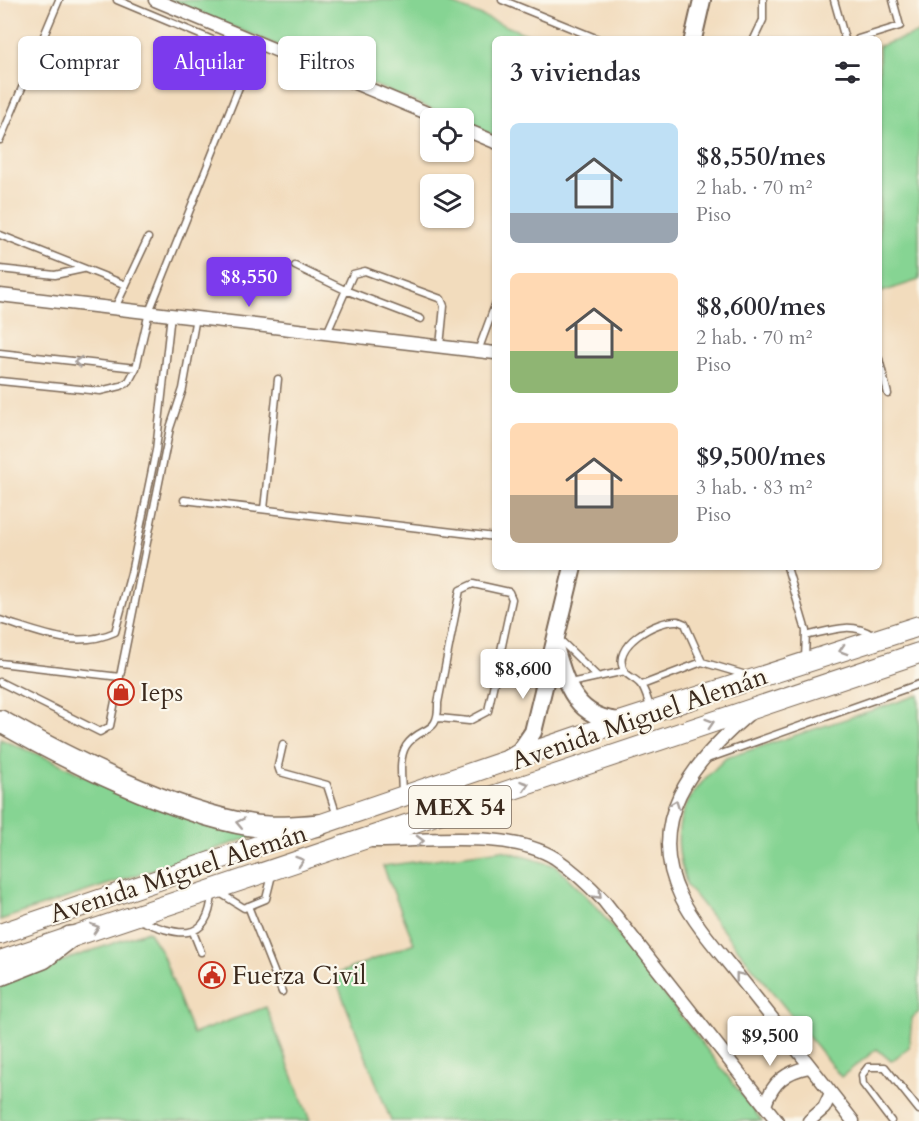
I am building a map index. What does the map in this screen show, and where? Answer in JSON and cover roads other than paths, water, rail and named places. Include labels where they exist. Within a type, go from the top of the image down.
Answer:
[{"type":"highway","name":"Avenida Miguel Alemán","points":[[0,934],[652,711],[919,626]]},
{"type":"highway","name":"Avenida Miguel Alemán","points":[[0,961],[919,653]]},
{"type":"highway","points":[[0,721],[37,742],[138,788],[215,816],[268,827],[328,822]]},
{"type":"highway","points":[[0,733],[37,742]]},
{"type":"highway","points":[[0,975],[43,958],[70,937]]},
{"type":"main road","points":[[694,36],[702,0]]},
{"type":"main road","points":[[501,763],[519,751],[533,732],[572,570]]},
{"type":"main road","points":[[556,641],[566,684],[576,700],[591,712],[606,719],[623,721]]},
{"type":"street","points":[[155,0],[420,110]]},
{"type":"street","points":[[474,133],[492,141]]},
{"type":"street","points":[[0,295],[196,316],[492,353]]},
{"type":"street","points":[[758,707],[703,761],[680,791],[668,828],[667,854],[673,878],[696,920],[853,1121]]},
{"type":"street","points":[[362,841],[500,842],[530,848],[554,858],[582,879],[604,901],[777,1121]]},
{"type":"street","points":[[765,1105],[770,1090],[780,1078],[794,1070],[809,1067]]},
{"type":"street","points":[[809,1121],[824,1108],[831,1093]]},
{"type":"lane","points":[[0,140],[59,0]]},
{"type":"lane","points":[[0,381],[100,391],[122,386],[129,381],[136,368],[149,312],[245,68],[243,58],[234,49],[117,0]]},
{"type":"lane","points":[[502,0],[591,36]]},
{"type":"lane","points":[[755,36],[763,20],[764,0]]},
{"type":"lane","points":[[834,0],[844,36]]},
{"type":"lane","points":[[868,36],[900,26],[893,0]]},
{"type":"lane","points":[[0,235],[126,285]]},
{"type":"lane","points":[[115,308],[148,238]]},
{"type":"lane","points":[[295,266],[345,290],[421,319]]},
{"type":"lane","points":[[0,269],[55,275],[84,268]]},
{"type":"lane","points":[[327,333],[353,274],[364,271],[441,299],[444,306],[440,346]]},
{"type":"lane","points":[[478,351],[492,313]]},
{"type":"lane","points":[[0,620],[66,640],[96,640],[115,632],[131,573],[156,450],[171,314]]},
{"type":"lane","points":[[0,682],[100,732],[110,726],[170,428],[183,389],[196,316]]},
{"type":"lane","points":[[0,353],[136,368]]},
{"type":"lane","points":[[882,371],[888,394]]},
{"type":"lane","points":[[264,509],[278,379]]},
{"type":"lane","points":[[184,500],[492,537]]},
{"type":"lane","points":[[788,570],[806,636],[804,663]]},
{"type":"lane","points":[[402,797],[404,750],[420,733],[434,726],[439,718],[438,704],[460,590],[473,585],[509,592],[512,599],[488,711],[469,721],[439,718]]},
{"type":"lane","points":[[652,711],[642,685],[625,671],[623,662],[632,639],[644,631],[675,620],[685,624],[702,662]]},
{"type":"lane","points":[[806,636],[848,627],[864,630],[877,639]]},
{"type":"lane","points":[[556,641],[598,677]]},
{"type":"lane","points":[[642,685],[702,662],[756,678]]},
{"type":"lane","points":[[0,663],[120,677]]},
{"type":"lane","points":[[566,684],[625,671]]},
{"type":"lane","points":[[703,761],[919,684]]},
{"type":"lane","points":[[282,744],[278,766],[280,771],[327,785],[328,822]]},
{"type":"lane","points":[[130,917],[165,931],[185,934],[193,932],[210,912],[213,890],[244,908],[266,899],[274,870]]},
{"type":"lane","points":[[248,906],[282,992]]},
{"type":"lane","points":[[193,932],[201,952]]},
{"type":"lane","points":[[891,1121],[863,1084],[862,1075],[868,1066],[885,1067],[919,1110]]},
{"type":"place","name":"Ieps","points":[[121,692]]},
{"type":"place","name":"Fuerza Civil","points":[[212,975]]}]
